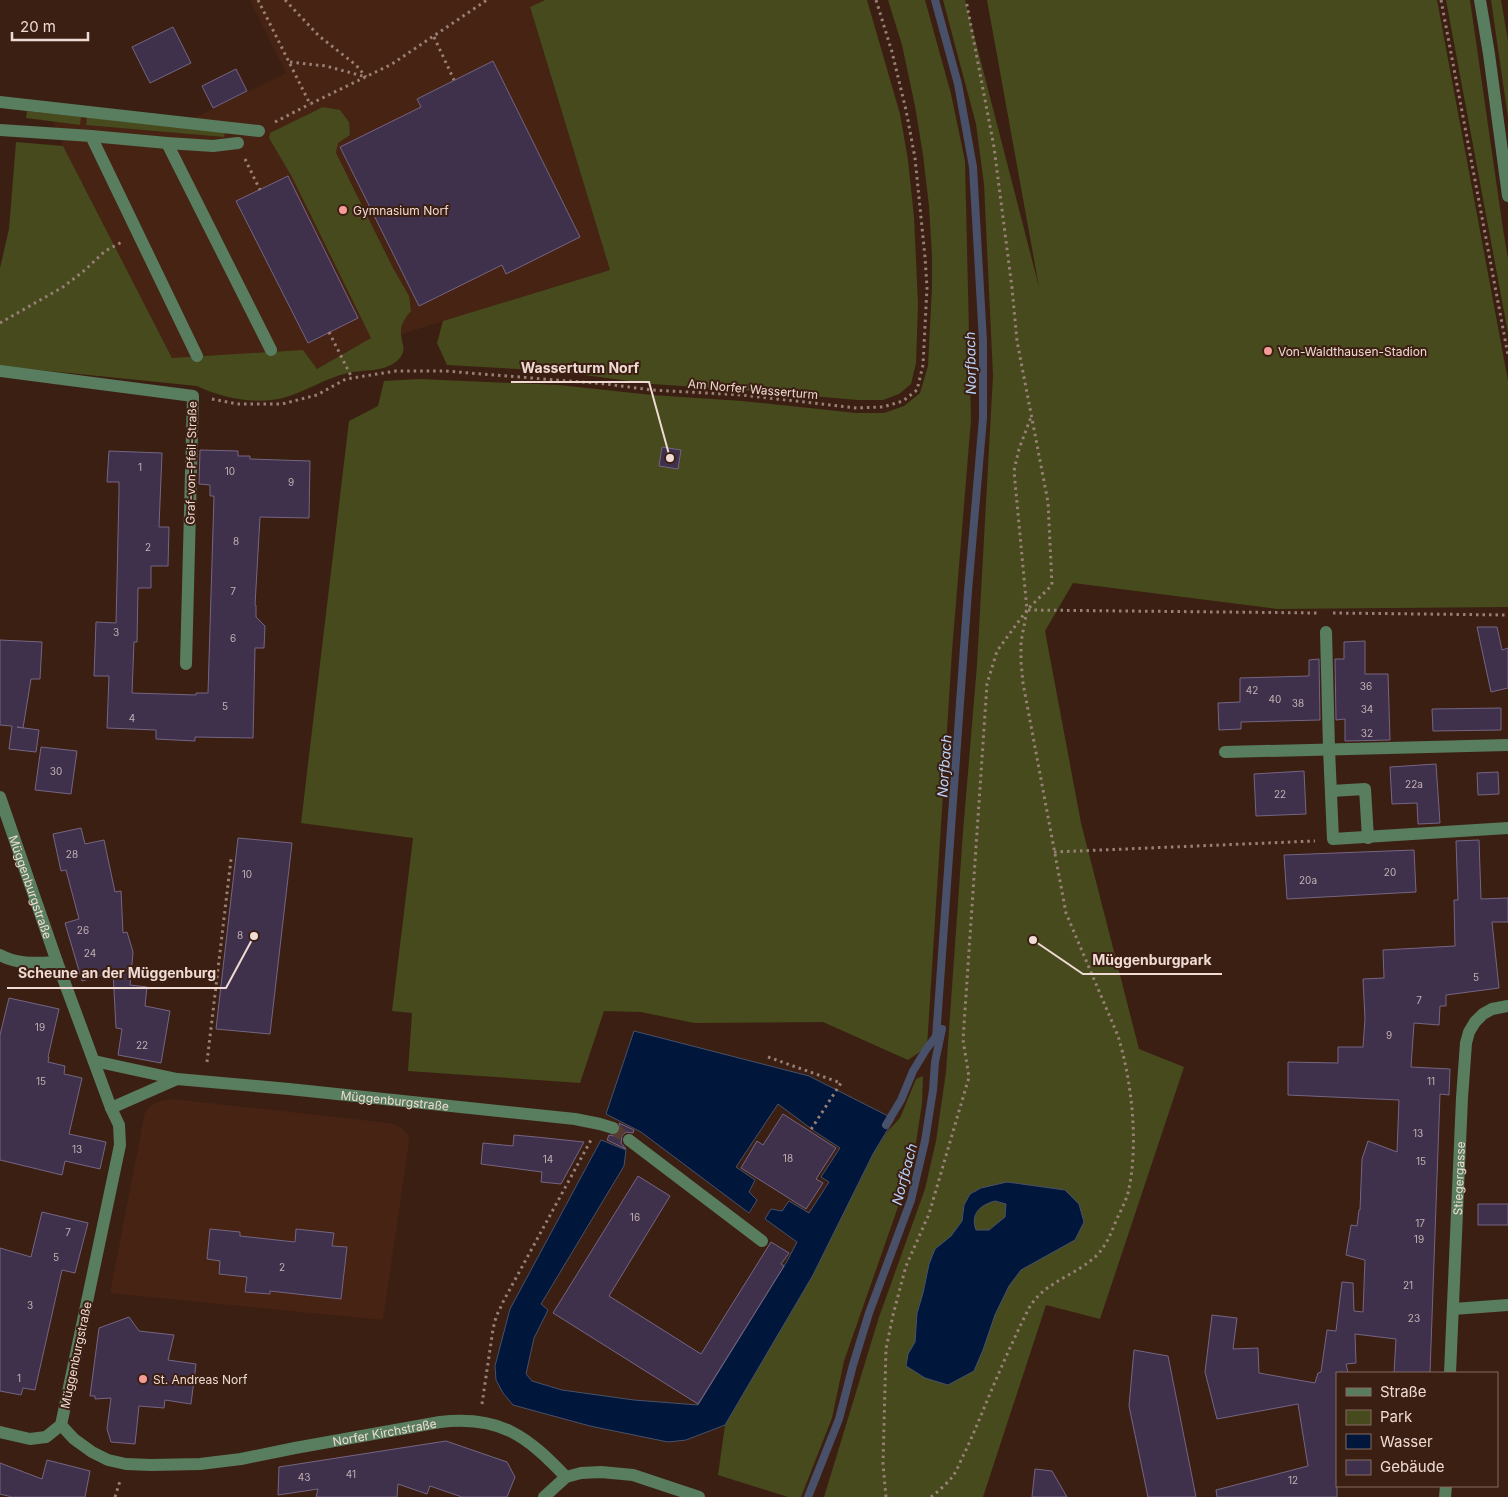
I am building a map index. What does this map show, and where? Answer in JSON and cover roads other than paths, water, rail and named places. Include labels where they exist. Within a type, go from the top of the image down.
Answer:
[{"type":"street","points":[[1480,0],[1508,196]]},
{"type":"street","points":[[0,102],[259,131]]},
{"type":"street","points":[[0,130],[213,146],[238,143]]},
{"type":"street","points":[[91,136],[197,356]]},
{"type":"street","points":[[167,143],[271,350]]},
{"type":"street","name":"Graf-von-Pfeil-Straße","points":[[0,372],[193,396],[186,664]]},
{"type":"street","points":[[1326,632],[1328,749],[1333,839],[1508,828]]},
{"type":"street","points":[[1225,752],[1508,745]]},
{"type":"street","points":[[1331,790],[1366,789],[1368,838]]},
{"type":"street","name":"Müggenburgstraße","points":[[0,797],[57,962],[119,1125],[120,1145],[61,1425]]},
{"type":"street","points":[[0,955],[20,962],[57,962]]},
{"type":"street","name":"Stiegergasse","points":[[1450,1372],[1466,1043],[1469,1032],[1483,1014],[1492,1009],[1508,1006]]},
{"type":"street","name":"Müggenburgstraße","points":[[94,1061],[177,1079],[575,1118],[613,1128]]},
{"type":"street","points":[[111,1108],[177,1079]]},
{"type":"street","points":[[629,1140],[762,1241]]},
{"type":"street","points":[[1453,1308],[1508,1305]]},
{"type":"street","name":"Norfer Kirchstraße","points":[[61,1425],[74,1439],[92,1452],[108,1460],[126,1464],[151,1465],[200,1464],[241,1459],[440,1422],[460,1420],[480,1422],[500,1427],[530,1442],[543,1452],[566,1477]]},
{"type":"street","points":[[0,1432],[30,1439],[46,1437],[61,1425]]},
{"type":"street","points":[[544,1497],[566,1477],[581,1473],[601,1472],[633,1475],[699,1497]]},
{"type":"water","points":[[634,1031],[809,1076],[894,1119],[873,1154],[813,1275],[725,1425],[686,1440],[668,1442],[590,1426],[513,1405],[503,1393],[496,1380],[495,1366],[510,1309],[601,1140],[626,1150],[624,1166],[541,1304],[548,1310],[534,1338],[526,1374],[532,1381],[562,1390],[634,1400],[698,1405],[797,1242],[765,1219],[771,1209],[782,1211],[789,1201],[809,1213],[829,1182],[821,1177],[840,1148],[778,1104],[736,1167],[755,1180],[749,1192],[757,1200],[749,1213],[641,1132],[606,1114]]},
{"type":"water","points":[[1007,1182],[1065,1190],[1079,1204],[1084,1222],[1075,1240],[1021,1270],[1009,1286],[995,1315],[974,1371],[948,1385],[925,1378],[906,1366],[908,1354],[915,1342],[917,1313],[929,1264],[935,1249],[951,1236],[962,1221],[964,1205],[970,1194],[981,1188]],"holes":[[[995,1201],[1006,1204],[1005,1217],[989,1230],[976,1230],[974,1219],[981,1208]]]},
{"type":"waterway","name":"Norfbach","points":[[808,1497],[839,1419],[869,1313],[911,1200],[925,1141],[933,1090],[935,1062],[942,1029],[936,1038],[968,591],[983,418],[983,341],[973,167],[958,84],[935,0]]},
{"type":"waterway","points":[[886,1125],[901,1100],[913,1071],[938,1034]]},
{"type":"tunnel","points":[[613,1128],[629,1140]]},
{"type":"place","name":"Gymnasium Norf","points":[[343,210]]},
{"type":"place","name":"Von-Waldthausen-Stadion","points":[[1268,351]]},
{"type":"place","name":"Wasserturm Norf","points":[[670,458]]},
{"type":"place","name":"Scheune an der Müggenburg","points":[[254,936]]},
{"type":"place","name":"Müggenburgpark","points":[[1033,940]]},
{"type":"place","name":"St. Andreas Norf","points":[[143,1379]]}]
